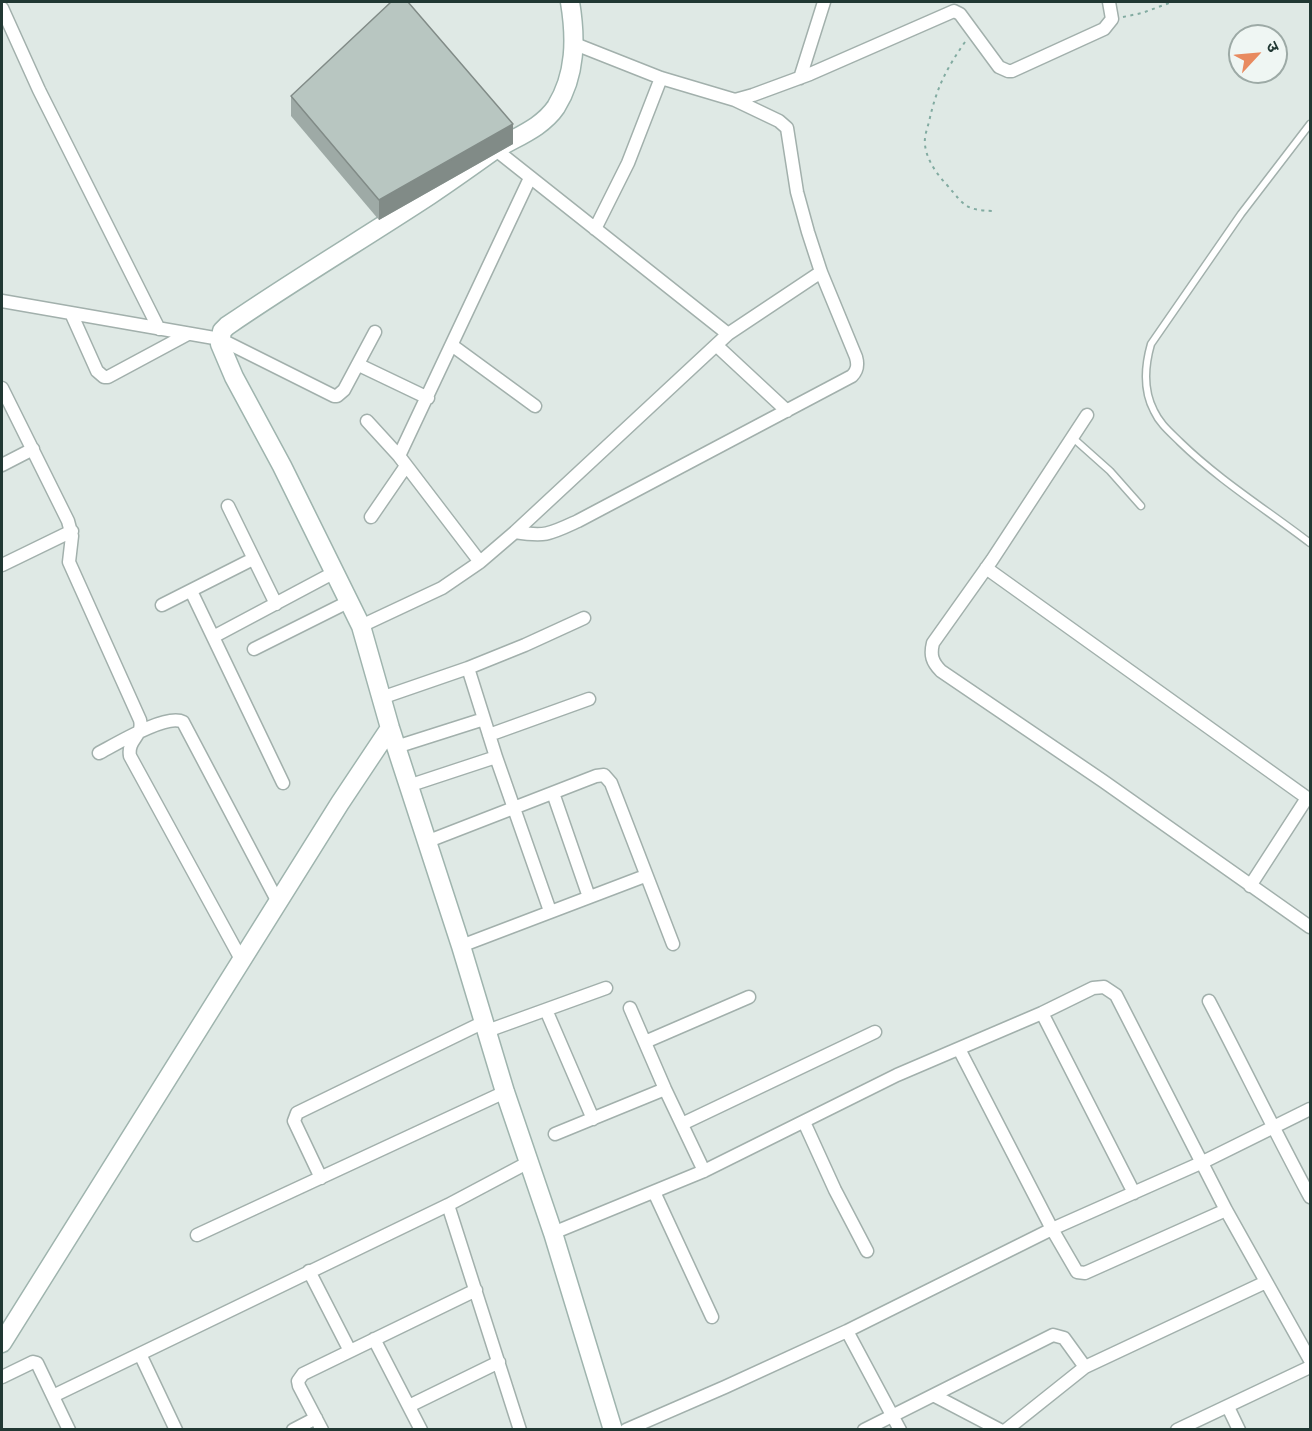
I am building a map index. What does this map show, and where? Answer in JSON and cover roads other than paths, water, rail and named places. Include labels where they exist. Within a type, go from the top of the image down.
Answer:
[{"type":"street","points":[[570,2],[575,44],[567,82],[555,107],[541,123],[302,275],[227,326],[222,331],[220,339],[222,351],[234,377],[282,466],[361,626],[408,786],[461,946],[505,1092],[553,1233],[613,1430]]},
{"type":"street","points":[[800,78],[824,2]]},
{"type":"street","points":[[735,100],[800,78],[957,11],[999,67],[1012,71],[1104,28],[1112,19],[1109,2]]},
{"type":"street","points":[[2,8],[39,90],[159,328]]},
{"type":"street","points":[[515,532],[548,534],[578,522],[852,376],[857,368],[856,357],[821,272],[797,192],[787,128],[735,100],[661,78],[575,44]]},
{"type":"street","points":[[595,229],[628,163],[661,78]]},
{"type":"street","points":[[496,150],[728,334]]},
{"type":"street","points":[[371,517],[402,461],[473,298],[530,178]]},
{"type":"street","points":[[361,626],[442,588],[480,562],[728,334],[821,272]]},
{"type":"street","points":[[2,301],[220,339],[334,396],[341,393],[359,365],[375,332]]},
{"type":"street","points":[[71,313],[97,371],[104,377],[108,377],[188,334]]},
{"type":"street","points":[[716,345],[787,411]]},
{"type":"street","points":[[453,346],[536,406]]},
{"type":"street","points":[[359,365],[428,398]]},
{"type":"street","points":[[2,388],[69,521],[72,531],[69,562],[140,720],[140,732],[129,747],[130,756],[242,961]]},
{"type":"street","points":[[1087,415],[986,568],[933,643],[931,651],[935,664],[941,671],[1311,927]]},
{"type":"street","points":[[367,421],[402,461],[480,562]]},
{"type":"street","points":[[2,465],[33,449]]},
{"type":"street","points":[[228,506],[276,604]]},
{"type":"street","points":[[2,565],[72,531]]},
{"type":"street","points":[[162,605],[253,559]]},
{"type":"street","points":[[986,568],[1309,799],[1250,886]]},
{"type":"street","points":[[213,637],[335,572]]},
{"type":"street","points":[[191,591],[283,783]]},
{"type":"street","points":[[254,649],[350,601]]},
{"type":"street","points":[[381,698],[468,668],[584,618]]},
{"type":"street","points":[[468,668],[496,757],[550,911]]},
{"type":"street","points":[[489,735],[589,699]]},
{"type":"street","points":[[99,753],[140,732],[175,719],[183,722],[279,903]]},
{"type":"street","points":[[396,747],[484,719]]},
{"type":"street","points":[[2,1343],[340,803],[390,728]]},
{"type":"street","points":[[408,786],[496,757]]},
{"type":"street","points":[[426,842],[596,776],[604,775],[608,778],[673,944]]},
{"type":"street","points":[[553,793],[589,897]]},
{"type":"street","points":[[461,946],[645,876]]},
{"type":"street","points":[[553,1233],[704,1171],[897,1075],[1042,1013],[1094,988],[1104,987],[1116,995],[1226,1210],[1311,1360]]},
{"type":"street","points":[[321,1178],[294,1121],[295,1115],[485,1026],[546,1010],[606,988]]},
{"type":"street","points":[[645,1042],[749,997]]},
{"type":"street","points":[[1209,1001],[1273,1129],[1311,1197]]},
{"type":"street","points":[[630,1008],[704,1171]]},
{"type":"street","points":[[546,1010],[593,1119]]},
{"type":"street","points":[[1042,1013],[1134,1193]]},
{"type":"street","points":[[682,1124],[875,1032]]},
{"type":"street","points":[[959,1049],[1052,1229],[1077,1272],[1085,1273],[1226,1210]]},
{"type":"street","points":[[555,1134],[665,1089]]},
{"type":"street","points":[[197,1235],[505,1092]]},
{"type":"street","points":[[626,1430],[847,1330],[1052,1229],[1203,1162],[1311,1109]]},
{"type":"street","points":[[804,1122],[835,1190],[867,1251]]},
{"type":"street","points":[[53,1396],[448,1205],[529,1162]]},
{"type":"street","points":[[654,1192],[712,1317]]},
{"type":"street","points":[[448,1205],[520,1430]]},
{"type":"street","points":[[309,1271],[350,1351]]},
{"type":"street","points":[[1006,1430],[1085,1367],[1266,1282]]},
{"type":"street","points":[[293,1430],[319,1424],[299,1386],[303,1374],[476,1290]]},
{"type":"street","points":[[847,1330],[900,1430]]},
{"type":"street","points":[[864,1430],[1053,1335],[1064,1338],[1085,1367]]},
{"type":"street","points":[[374,1340],[421,1430]]},
{"type":"street","points":[[140,1354],[176,1430]]},
{"type":"street","points":[[2,1377],[35,1362],[39,1364],[69,1430]]},
{"type":"street","points":[[409,1406],[499,1362]]},
{"type":"street","points":[[1177,1430],[1311,1367]]},
{"type":"street","points":[[935,1395],[1000,1430]]},
{"type":"street","points":[[1228,1407],[1239,1430]]},
{"type":"lane","points":[[1311,124],[1241,214],[1151,344],[1147,360],[1147,381],[1148,395],[1153,410],[1161,423],[1199,460],[1311,543]]},
{"type":"lane","points":[[1073,438],[1110,471],[1141,506]]}]
